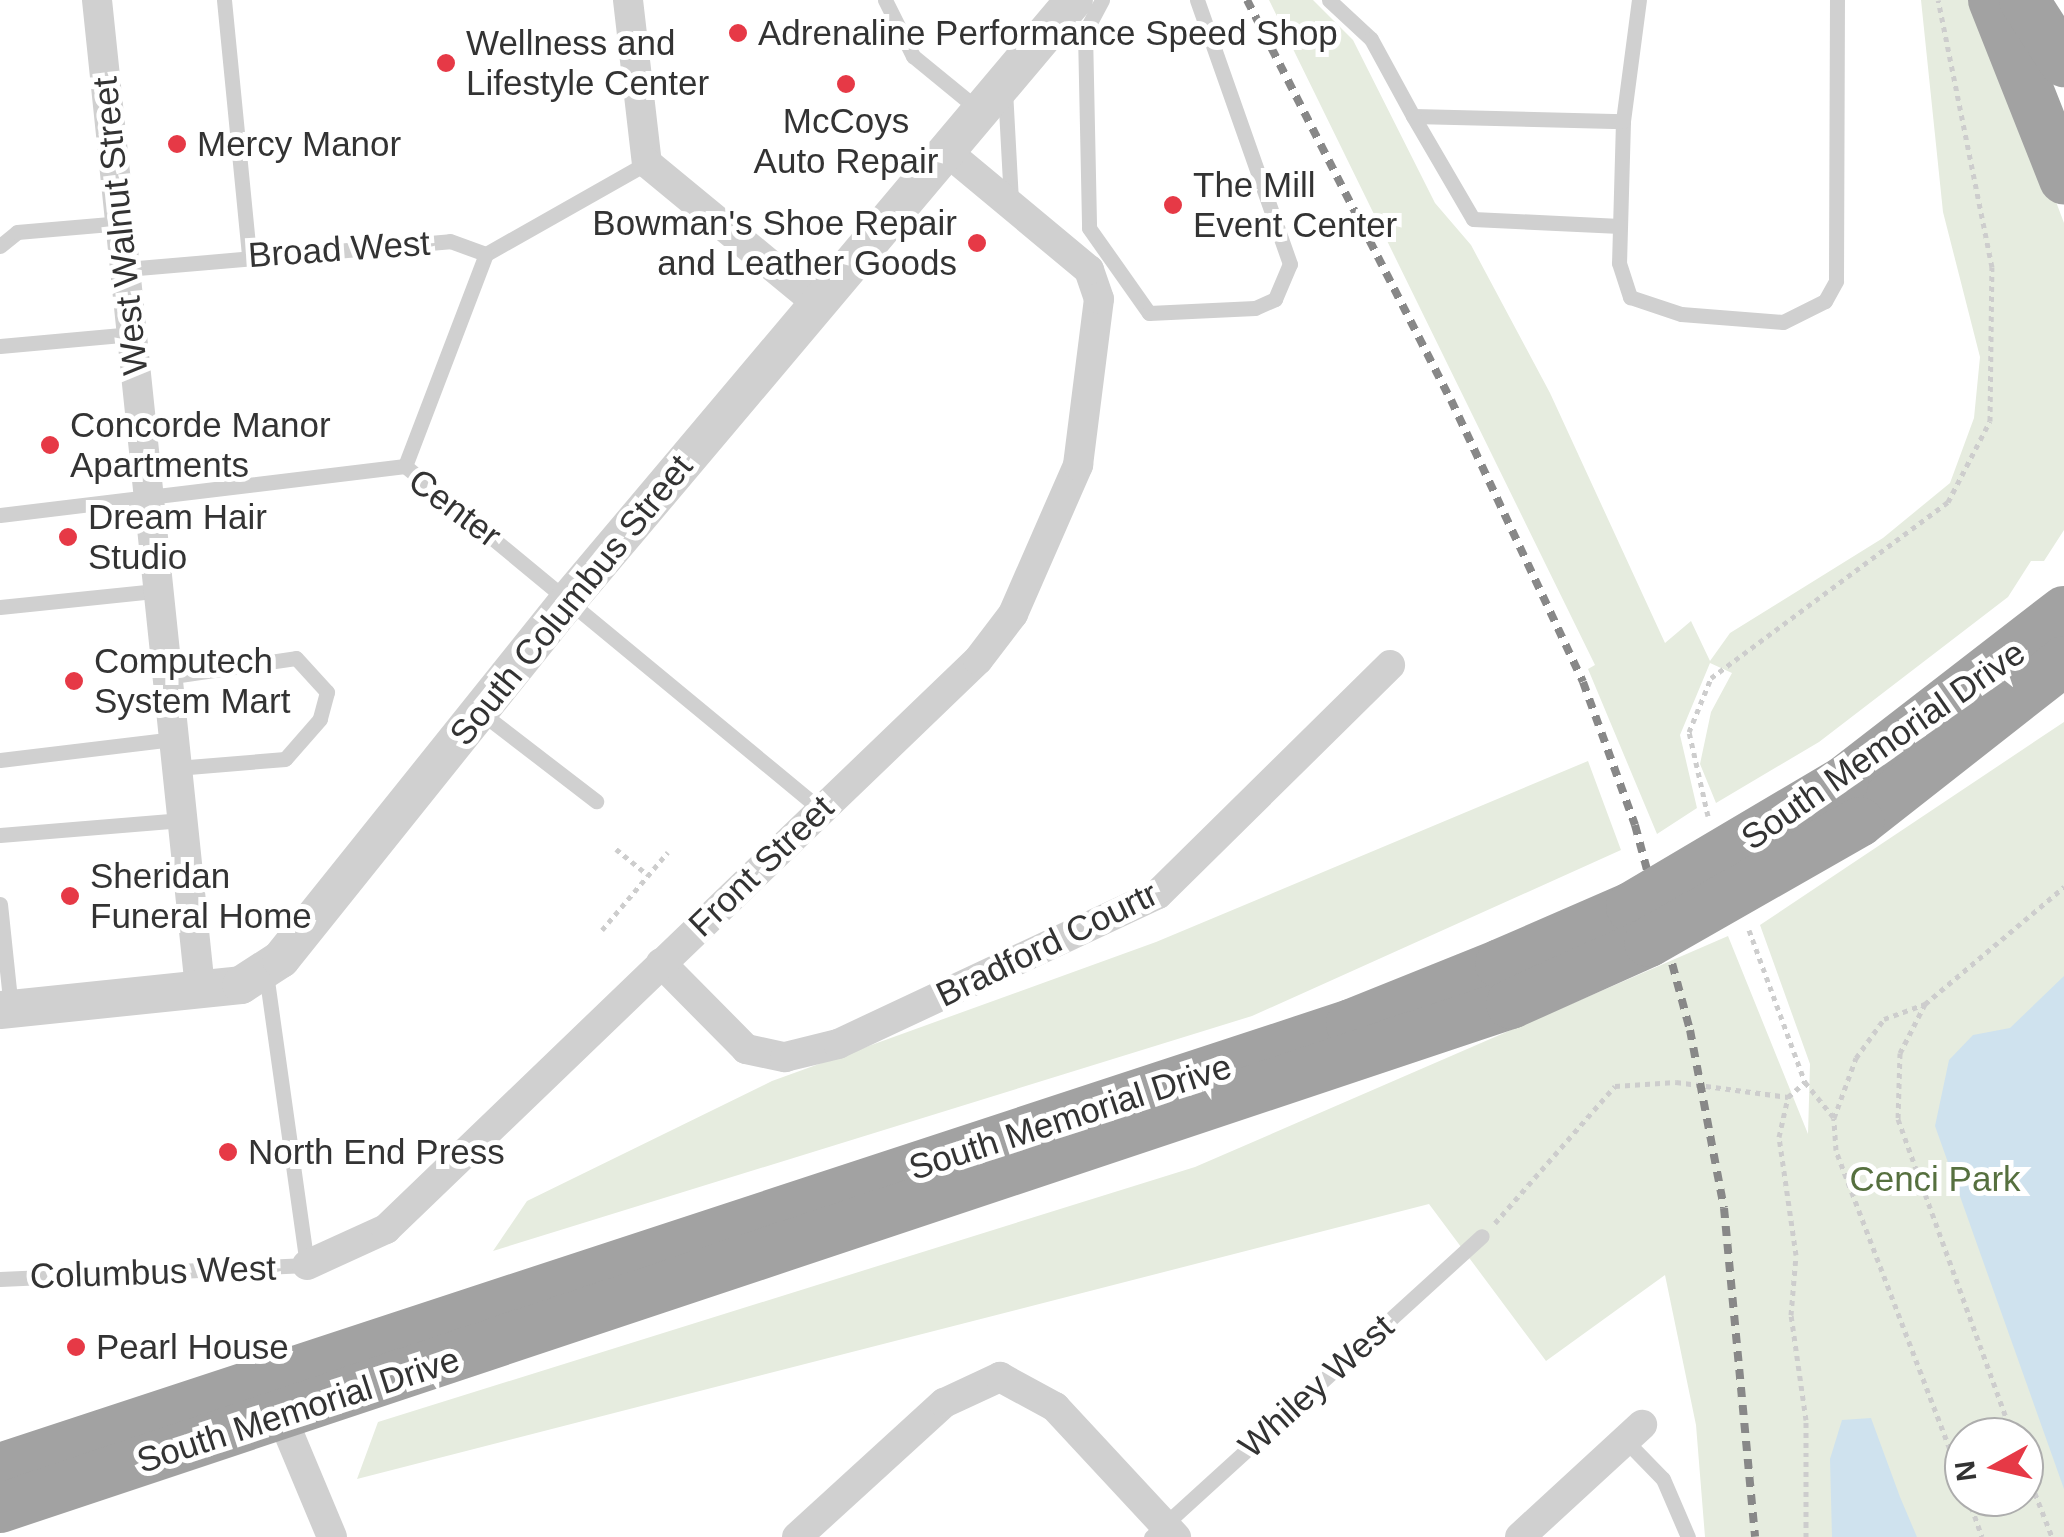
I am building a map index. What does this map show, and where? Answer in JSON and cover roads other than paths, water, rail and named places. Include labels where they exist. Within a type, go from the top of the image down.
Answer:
[{"type":"highway","points":[[1993,0],[2064,180]]},
{"type":"highway","points":[[2024,0],[2064,62]]},
{"type":"highway","points":[[2040,657],[2064,576]]},
{"type":"highway","name":"South Memorial Drive","points":[[0,1468],[1351,1024],[1650,942],[1851,801],[2040,657],[2064,611]]},
{"type":"highway","name":"South Memorial Drive","points":[[0,1508],[281,1415],[1506,984]]},
{"type":"street","name":"West Walnut Street","points":[[97,0],[122,223],[146,501],[200,989]]},
{"type":"street","points":[[628,0],[646,163],[817,302]]},
{"type":"street","name":"South Columbus Street","points":[[266,973],[570,598],[1062,8]]},
{"type":"street","name":"Front Street","points":[[307,1265],[386,1229],[978,660],[1013,614],[1078,465],[1096,283],[946,150]]},
{"type":"street","name":"Bradford Courtr","points":[[660,963],[746,1049],[785,1057],[838,1044],[1158,894],[1390,665]]},
{"type":"street","points":[[6,1009],[200,989],[266,973]]},
{"type":"street","points":[[797,1537],[982,1379],[1036,1391],[1164,1533]]},
{"type":"street","points":[[281,1415],[332,1537]]},
{"type":"street","points":[[1520,1537],[1634,1433]]},
{"type":"lane","points":[[224,0],[250,255]]},
{"type":"lane","points":[[885,0],[914,56],[979,110]]},
{"type":"lane","points":[[1102,0],[1085,32],[1089,228],[1149,313],[1255,308],[1275,298],[1290,264],[1198,0]]},
{"type":"lane","points":[[1330,0],[1372,39],[1473,219],[1620,226]]},
{"type":"lane","points":[[1639,0],[1624,120],[1620,226],[1623,285],[1643,307],[1783,322],[1825,301],[1838,262],[1837,0]]},
{"type":"lane","points":[[1004,81],[1011,206]]},
{"type":"lane","points":[[1413,116],[1624,120]]},
{"type":"lane","points":[[405,466],[486,254],[646,163]]},
{"type":"lane","points":[[0,246],[17,232],[122,223]]},
{"type":"lane","name":"Broad West","points":[[126,269],[450,240],[486,254]]},
{"type":"lane","points":[[0,346],[132,334]]},
{"type":"lane","name":"Center","points":[[0,515],[146,501],[405,466],[570,598],[820,809]]},
{"type":"lane","points":[[0,607],[156,590]]},
{"type":"lane","points":[[0,760],[174,754],[286,760],[320,719],[327,692],[296,658],[166,677]]},
{"type":"lane","points":[[479,711],[596,802]]},
{"type":"lane","points":[[0,835],[182,820]]},
{"type":"lane","points":[[0,904],[6,1009]]},
{"type":"lane","points":[[266,973],[307,1265]]},
{"type":"lane","name":"Whiley West","points":[[1164,1533],[1482,1236]]},
{"type":"lane","name":"Columbus West","points":[[0,1279],[307,1265]]},
{"type":"lane","points":[[1634,1433],[1663,1479],[1688,1537]]},
{"type":"water","points":[[2064,976],[2064,1489],[2044,1433],[2044,1417],[2038,1417],[1935,1126],[1949,1060],[1973,1035],[2010,1028]]},
{"type":"water","points":[[1871,1418],[1917,1537],[1832,1537],[1830,1459],[1842,1420]]},
{"type":"railway","points":[[1247,0],[1451,400],[1583,682],[1635,825],[1690,1030],[1724,1208],[1755,1537]]},
{"type":"place","name":"Adrenaline Performance Speed Shop","points":[[738,33]]},
{"type":"place","name":"Wellness and Lifestyle Center","points":[[446,63]]},
{"type":"place","name":"McCoys Auto Repair","points":[[846,84]]},
{"type":"place","name":"Mercy Manor","points":[[177,144]]},
{"type":"place","name":"The Mill Event Center","points":[[1173,205]]},
{"type":"place","name":"Bowman's Shoe Repair and Leather Goods","points":[[977,243]]},
{"type":"place","name":"Concorde Manor Apartments","points":[[50,445]]},
{"type":"place","name":"Dream Hair Studio","points":[[68,537]]},
{"type":"place","name":"Computech System Mart","points":[[74,681]]},
{"type":"place","name":"Sheridan Funeral Home","points":[[70,896]]},
{"type":"place","name":"North End Press","points":[[228,1152]]},
{"type":"place","name":"Pearl House","points":[[76,1347]]},
{"type":"park label","name":"Cenci Park","points":[[1935,1179]]}]
